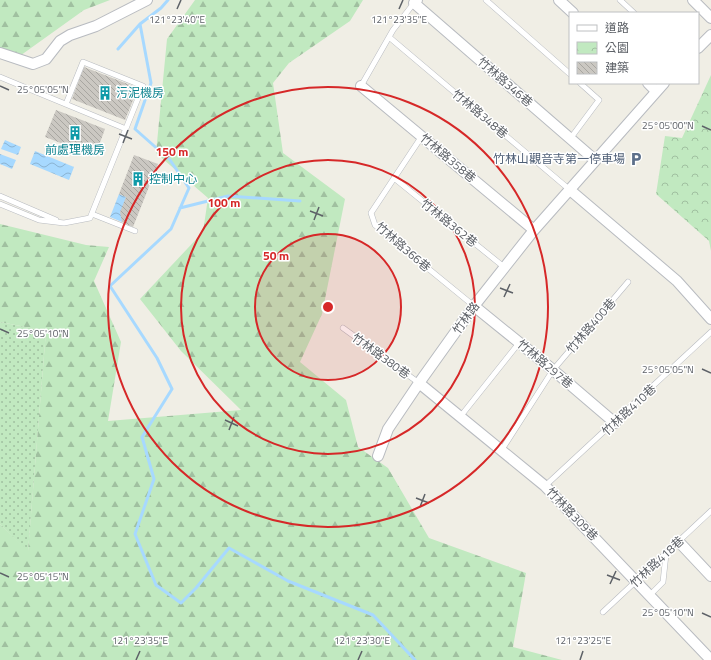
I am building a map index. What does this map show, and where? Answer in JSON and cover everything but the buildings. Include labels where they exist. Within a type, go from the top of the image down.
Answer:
[{"type":"street","points":[[0,53],[33,64],[46,59],[60,41],[70,35],[96,26],[147,0]]},
{"type":"street","points":[[559,0],[572,12]]},
{"type":"street","points":[[693,0],[711,18]]},
{"type":"street","name":"竹林路346巷","points":[[416,2],[595,160]]},
{"type":"street","points":[[699,47],[711,35]]},
{"type":"street","points":[[649,84],[656,91]]},
{"type":"street","name":"竹林路","points":[[378,456],[388,428],[474,306],[534,230],[663,84]]},
{"type":"street","name":"竹林路358巷","points":[[361,86],[534,230]]},
{"type":"street","points":[[570,190],[676,281],[711,320]]},
{"type":"street","name":"竹林路297巷","points":[[474,306],[615,423]]},
{"type":"street","name":"竹林路309巷","points":[[419,383],[545,486],[708,657]]},
{"type":"street","points":[[679,542],[711,576]]},
{"type":"lane","points":[[486,0],[569,73]]},
{"type":"lane","points":[[620,0],[633,12]]},
{"type":"lane","points":[[361,86],[393,30],[416,2]]},
{"type":"lane","name":"竹林路348巷","points":[[389,37],[570,190]]},
{"type":"lane","points":[[0,204],[39,220],[64,223],[90,218],[143,86],[83,62],[66,104]]},
{"type":"lane","points":[[0,77],[126,129]]},
{"type":"lane","points":[[570,138],[599,100],[581,84]]},
{"type":"lane","name":"竹林路366巷","points":[[422,136],[371,214],[375,225],[474,306]]},
{"type":"lane","name":"竹林路362巷","points":[[394,178],[504,267]]},
{"type":"lane","points":[[0,196],[64,223]]},
{"type":"lane","points":[[92,214],[135,231]]},
{"type":"lane","name":"竹林路400巷","points":[[501,451],[553,370],[628,282]]},
{"type":"lane","name":"竹林路380巷","points":[[343,328],[419,383]]},
{"type":"lane","name":"竹林路410巷","points":[[545,486],[615,423],[711,332]]},
{"type":"lane","points":[[460,417],[519,343]]},
{"type":"lane","name":"竹林路418巷","points":[[603,612],[711,511]]},
{"type":"lane","points":[[649,596],[662,582],[666,554]]},
{"type":"green space","points":[[0,0],[110,0],[84,10],[17,58],[0,49]]},
{"type":"green space","points":[[195,0],[363,0],[350,21],[289,63],[273,83],[283,153],[345,199],[322,314],[300,362],[346,400],[358,447],[388,468],[429,538],[526,573],[513,647],[562,660],[0,660],[0,524],[28,551],[46,331],[0,322],[0,224],[86,245],[109,247],[94,281],[121,342],[108,421],[241,410],[181,351],[140,299],[203,232],[208,198],[156,153],[167,39]]},
{"type":"green space","points":[[711,75],[711,251],[709,241],[656,194],[665,136],[682,138]]},
{"type":"green space","points":[[0,322],[46,331],[28,552],[0,524]]},
{"type":"water","points":[[5,140],[21,147],[18,155],[1,149]]},
{"type":"water","points":[[35,151],[74,167],[69,180],[30,164]]},
{"type":"water","points":[[0,154],[16,160],[12,169],[0,164]]},
{"type":"water","points":[[119,194],[126,197],[122,222],[110,217]]},
{"type":"waterway","points":[[118,49],[140,24],[161,8],[168,0]]},
{"type":"waterway","points":[[140,24],[151,83],[135,129],[170,160],[189,188],[171,229],[110,286],[157,358],[172,389],[142,437],[154,479],[135,534],[156,585],[181,603],[196,588],[229,548],[288,581],[373,615],[415,660]]},
{"type":"waterway","points":[[180,208],[228,196],[300,201]]},
{"type":"place","name":"污泥機房","points":[[105,93]]},
{"type":"place","name":"前處理機房","points":[[75,133]]},
{"type":"place","name":"竹林山觀音寺第一停車場","points":[[636,159]]},
{"type":"place","name":"控制中心","points":[[138,179]]}]
